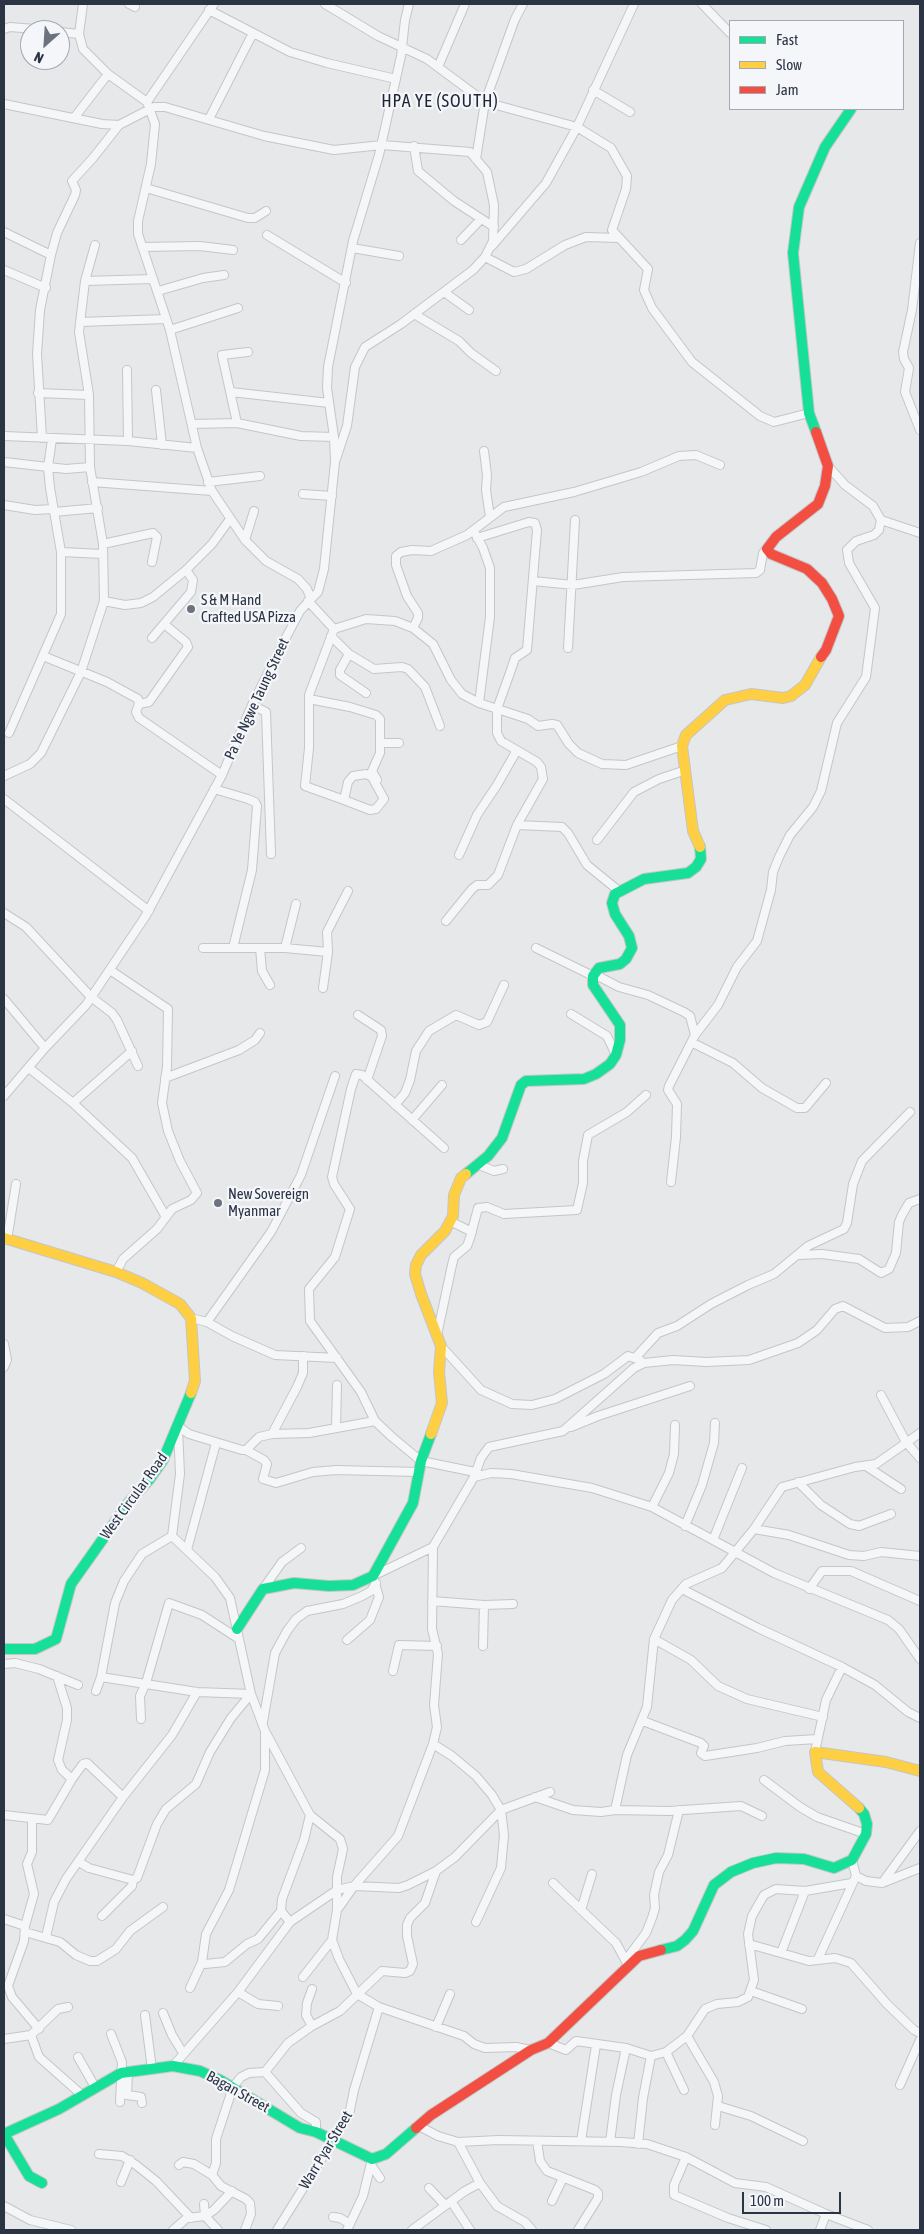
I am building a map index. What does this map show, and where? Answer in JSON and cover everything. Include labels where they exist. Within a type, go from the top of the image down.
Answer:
[{"type":"street","points":[[83,4],[79,34],[83,49],[108,74],[146,102],[155,124],[154,143],[138,234],[170,330],[197,448],[212,491],[245,540],[266,561],[298,579],[307,589],[310,600],[349,654],[374,668],[402,667],[408,669],[425,687],[440,726]]},
{"type":"street","points":[[325,4],[378,36],[427,59],[485,102],[577,127],[611,148],[627,176],[626,189],[612,230],[648,269],[644,290],[646,299],[692,362],[750,408],[767,419],[780,421],[809,413]]},
{"type":"street","points":[[335,462],[334,438],[327,388],[328,367],[352,248],[382,144],[409,4]]},
{"type":"street","points":[[438,67],[464,4]]},
{"type":"street","points":[[476,159],[485,102],[515,18],[523,4]]},
{"type":"street","points":[[489,250],[546,183],[577,127],[634,4]]},
{"type":"street","points":[[702,4],[729,32]]},
{"type":"street","points":[[146,102],[212,7],[254,33],[290,52],[327,63],[396,79]]},
{"type":"street","points":[[4,29],[10,27],[20,28]]},
{"type":"street","points":[[70,33],[79,34]]},
{"type":"street","points":[[208,119],[254,33]]},
{"type":"street","points":[[74,118],[108,74]]},
{"type":"street","points":[[593,90],[630,112]]},
{"type":"street","points":[[4,104],[102,124],[119,125]]},
{"type":"street","points":[[42,438],[37,354],[40,310],[57,233],[75,195],[76,190],[72,180],[93,158],[119,125],[158,106],[264,136],[334,150],[382,144],[470,152],[487,172],[494,205],[494,226],[493,241],[485,258],[473,270],[444,292],[365,347],[355,367],[347,426],[335,462]]},
{"type":"street","points":[[670,1182],[676,1137],[677,1104],[668,1090],[694,1039],[718,1005],[737,967],[757,941],[771,890],[773,872],[779,857],[790,834],[813,807],[821,791],[837,723],[866,677],[875,608],[850,562],[847,550],[856,541],[874,535],[879,530],[881,520],[874,506],[845,485],[828,466],[809,413],[792,253],[799,207],[825,147],[850,110]]},
{"type":"street","points":[[414,146],[418,171],[454,201],[494,226]]},
{"type":"street","points":[[146,188],[248,218],[255,218],[266,212]]},
{"type":"street","points":[[461,240],[481,219]]},
{"type":"street","points":[[4,232],[51,256]]},
{"type":"street","points":[[267,235],[346,283]]},
{"type":"street","points":[[485,258],[514,272],[526,269],[565,246],[586,237],[618,238]]},
{"type":"street","points":[[920,243],[917,294],[903,352],[908,368],[904,392],[920,430]]},
{"type":"street","points":[[4,776],[30,764],[41,753],[81,672],[104,601],[103,544],[90,467],[90,395],[80,342],[80,322],[85,281],[95,245]]},
{"type":"street","points":[[142,247],[200,246],[233,250]]},
{"type":"street","points":[[352,248],[399,256]]},
{"type":"street","points":[[4,270],[46,288]]},
{"type":"street","points":[[158,291],[203,278],[224,275]]},
{"type":"street","points":[[85,281],[154,279]]},
{"type":"street","points":[[444,292],[469,310]]},
{"type":"street","points":[[170,330],[238,308]]},
{"type":"street","points":[[414,314],[459,341],[471,353],[496,371]]},
{"type":"street","points":[[80,322],[166,319]]},
{"type":"street","points":[[237,423],[222,355],[248,352]]},
{"type":"street","points":[[127,370],[128,441]]},
{"type":"street","points":[[156,390],[162,445]]},
{"type":"street","points":[[230,392],[329,403]]},
{"type":"street","points":[[38,394],[90,395]]},
{"type":"street","points":[[192,424],[237,423],[301,436],[334,438]]},
{"type":"street","points":[[4,436],[128,441],[197,448]]},
{"type":"street","points":[[9,733],[61,614],[62,552],[48,467],[52,439]]},
{"type":"street","points":[[484,451],[487,475],[486,490],[490,516]]},
{"type":"street","points":[[475,535],[490,516],[504,507],[574,492],[641,472],[679,456],[696,455],[720,465]]},
{"type":"street","points":[[4,462],[66,469],[90,467]]},
{"type":"street","name":"Pa Ye Ngwe Taung Street","points":[[4,1096],[45,1048],[86,1005],[149,911],[222,774],[252,705],[295,620],[318,592],[324,569],[335,462]]},
{"type":"street","points":[[533,581],[573,585],[623,577],[756,573],[760,570],[763,553],[776,537],[818,504],[822,496],[828,466]]},
{"type":"street","points":[[208,482],[260,476]]},
{"type":"street","points":[[92,482],[212,491]]},
{"type":"street","points":[[303,494],[332,496]]},
{"type":"street","points":[[4,505],[35,510],[98,508]]},
{"type":"street","points":[[245,540],[254,511]]},
{"type":"street","points":[[104,601],[125,605],[140,603],[153,597],[186,570],[212,544],[230,519]]},
{"type":"street","points":[[568,648],[573,585],[575,520]]},
{"type":"street","points":[[881,520],[916,531],[920,523]]},
{"type":"street","points":[[413,628],[418,618],[418,613],[407,596],[396,565],[396,556],[400,552],[412,550],[431,551],[475,535],[529,522],[535,523],[537,530],[528,650],[515,658],[497,709],[498,738],[537,762],[544,773],[543,779],[517,825],[498,875],[488,885],[477,885],[472,889],[446,921]]},
{"type":"street","points":[[103,544],[153,533],[158,537],[152,562]]},
{"type":"street","points":[[475,535],[490,568],[490,617],[479,703]]},
{"type":"street","points":[[644,1363],[636,1357],[628,1356],[620,1360],[604,1374],[555,1399],[532,1405],[512,1404],[481,1390],[439,1341],[415,1274],[416,1265],[421,1255],[446,1231],[453,1216],[454,1195],[461,1178],[488,1156],[502,1138],[518,1091],[526,1081],[584,1079],[596,1074],[610,1064],[616,1055],[620,1040],[620,1025],[593,984],[593,975],[599,968],[620,964],[626,959],[632,948],[630,936],[615,914],[612,902],[615,894],[644,879],[688,873],[701,860],[700,846],[693,830],[682,746],[686,735],[724,700],[751,694],[783,698],[791,696],[805,685],[812,670],[826,650],[839,616],[832,599],[822,583],[807,569],[772,554],[767,549]]},
{"type":"street","points":[[62,552],[103,554]]},
{"type":"street","points":[[152,638],[194,586],[193,580],[186,570]]},
{"type":"street","points":[[344,800],[348,782],[352,776],[361,774],[372,777],[384,799],[376,809],[370,810],[305,786],[309,748],[309,696],[332,633],[366,619],[395,621],[413,628],[433,644],[451,680],[462,694],[479,703],[528,719],[538,726],[557,725],[569,744],[578,753],[602,764],[626,765],[682,746]]},
{"type":"street","points":[[139,704],[149,702],[188,647],[186,642],[164,624]]},
{"type":"street","points":[[349,654],[340,670],[340,675],[366,694]]},
{"type":"street","points":[[43,656],[138,699],[139,704],[136,712],[139,718],[222,774]]},
{"type":"street","points":[[309,699],[350,707],[376,715],[380,719],[380,753],[372,773],[386,793]]},
{"type":"street","points":[[252,705],[266,712],[271,854]]},
{"type":"street","points":[[380,743],[399,743]]},
{"type":"street","points":[[459,855],[477,814],[497,785],[517,750]]},
{"type":"street","points":[[597,840],[634,792],[659,779],[686,770]]},
{"type":"street","points":[[214,789],[248,799],[255,802],[257,806],[252,870],[233,948]]},
{"type":"street","points":[[4,799],[149,911]]},
{"type":"street","points":[[517,825],[562,827],[568,833],[587,865],[619,891]]},
{"type":"street","points":[[323,988],[328,952],[327,932],[348,891]]},
{"type":"street","points":[[285,948],[296,904]]},
{"type":"street","points":[[4,913],[30,930],[91,997],[112,1013],[138,1066]]},
{"type":"street","points":[[203,948],[285,948],[328,952]]},
{"type":"street","points":[[260,948],[262,971],[270,984]]},
{"type":"street","points":[[536,948],[619,987],[648,995],[684,1012],[690,1016],[694,1039],[733,1062],[762,1088],[797,1108],[805,1108],[826,1083]]},
{"type":"street","points":[[110,970],[168,1009],[166,1078],[162,1103],[168,1131],[180,1161],[198,1193],[192,1200],[172,1209],[152,1235],[123,1259],[116,1272]]},
{"type":"street","points":[[395,1104],[405,1093],[410,1080],[416,1051],[429,1031],[456,1015],[479,1025],[487,1022],[504,986]]},
{"type":"street","points":[[4,999],[45,1048]]},
{"type":"street","points":[[571,1014],[607,1036],[616,1055]]},
{"type":"street","points":[[358,1015],[381,1030],[382,1036],[367,1080]]},
{"type":"street","points":[[166,1078],[239,1050],[255,1040],[260,1033]]},
{"type":"street","points":[[73,1103],[132,1051]]},
{"type":"street","points":[[29,1068],[73,1103],[132,1158],[139,1167],[166,1217]]},
{"type":"street","points":[[444,1148],[362,1075],[356,1074],[332,1177],[334,1184],[350,1209],[335,1257],[309,1290],[310,1321],[361,1392],[374,1420],[421,1460],[474,1474],[511,1474],[592,1488],[652,1508],[734,1552],[809,1589],[876,1613],[899,1629],[920,1659]]},
{"type":"street","points":[[207,1322],[271,1232],[284,1208],[301,1175],[335,1076]]},
{"type":"street","points":[[412,1120],[442,1084]]},
{"type":"street","points":[[190,1988],[202,1962],[204,1938],[229,1890],[265,1770],[264,1727],[275,1653],[296,1618],[306,1611],[343,1604],[370,1591],[413,1503],[421,1460],[442,1403],[439,1341],[454,1256],[466,1246],[472,1232],[477,1211],[481,1207],[504,1214],[577,1210],[583,1183],[583,1162],[588,1135],[627,1112],[646,1095]]},
{"type":"street","points":[[636,1357],[658,1333],[677,1326],[711,1304],[774,1274],[808,1246],[844,1229],[847,1223],[853,1184],[858,1176],[862,1161],[910,1112]]},
{"type":"street","points":[[477,1164],[494,1171],[504,1169]]},
{"type":"street","points":[[16,1184],[6,1239],[116,1272],[142,1283],[180,1304],[191,1318],[207,1322],[232,1336],[275,1355],[337,1358]]},
{"type":"street","points":[[798,1254],[822,1254],[859,1259],[881,1272],[889,1269],[896,1253],[899,1222],[909,1203],[920,1199]]},
{"type":"street","points":[[450,1221],[472,1232]]},
{"type":"street","points":[[563,1431],[634,1368],[644,1363],[674,1360],[706,1362],[749,1360],[798,1343],[817,1330],[835,1309],[843,1306],[886,1328],[908,1327],[920,1321]]},
{"type":"street","name":"West Circular Road","points":[[4,1649],[35,1649],[56,1639],[71,1584],[129,1502],[149,1480],[162,1460],[178,1426],[195,1381],[191,1318]]},
{"type":"street","points":[[4,1344],[6,1364]]},
{"type":"street","points":[[272,1434],[303,1373],[303,1356]]},
{"type":"street","points":[[336,1428],[337,1385]]},
{"type":"street","points":[[336,1910],[354,1886],[398,1836],[433,1744],[437,1727],[434,1705],[438,1663],[437,1646],[432,1629],[433,1547],[474,1474],[480,1458],[490,1448],[563,1431],[598,1416],[690,1386]]},
{"type":"street","points":[[881,1395],[906,1442],[920,1458]]},
{"type":"street","points":[[246,1450],[259,1437],[272,1434],[309,1433],[374,1420]]},
{"type":"street","points":[[685,1526],[702,1485],[714,1443],[716,1423]]},
{"type":"street","points":[[652,1508],[669,1473],[674,1454],[675,1425]]},
{"type":"street","points":[[178,1426],[189,1434],[246,1450],[264,1460],[267,1464],[263,1479],[276,1483],[313,1472],[336,1470],[361,1469],[419,1472]]},
{"type":"street","points":[[172,1536],[180,1474],[178,1426]]},
{"type":"street","points":[[615,1810],[627,1755],[646,1707],[654,1639],[672,1600],[686,1584],[722,1568],[754,1529],[782,1487],[876,1464],[920,1432]]},
{"type":"street","points":[[187,1550],[216,1443]]},
{"type":"street","points":[[866,1466],[901,1489]]},
{"type":"street","points":[[713,1540],[742,1468]]},
{"type":"street","points":[[798,1482],[821,1505],[850,1524],[859,1526],[891,1514]]},
{"type":"street","points":[[754,1529],[789,1536],[849,1555],[864,1556],[881,1552],[920,1556]]},
{"type":"street","points":[[172,1536],[215,1576],[230,1598],[251,1694],[264,1727],[310,1816],[340,1839],[343,1849],[337,1877],[336,1910],[332,1940],[339,1959],[357,1994],[378,2006],[464,2036],[474,2044],[485,2048],[516,2047],[531,2050]]},
{"type":"street","points":[[96,1691],[101,1678],[115,1603],[124,1581],[142,1554],[172,1536]]},
{"type":"street","points":[[263,1589],[294,1583],[329,1586],[354,1585],[374,1580],[433,1547]]},
{"type":"street","points":[[237,1629],[282,1562],[301,1548]]},
{"type":"street","points":[[809,1589],[822,1571],[851,1571],[920,1601]]},
{"type":"street","points":[[347,1640],[370,1620],[379,1597],[374,1580]]},
{"type":"street","points":[[682,1589],[758,1628],[842,1667],[874,1685],[908,1712],[920,1718]]},
{"type":"street","points":[[432,1600],[484,1605],[513,1604]]},
{"type":"street","points":[[141,1719],[139,1701],[146,1683],[166,1610],[171,1602],[202,1615],[239,1639]]},
{"type":"street","points":[[484,1605],[484,1646]]},
{"type":"street","points":[[654,1639],[690,1660],[718,1686],[747,1699],[823,1717]]},
{"type":"street","points":[[393,1671],[399,1645],[437,1646]]},
{"type":"street","points":[[4,1664],[15,1663],[39,1668],[78,1685]]},
{"type":"street","points":[[818,1959],[847,1899],[854,1880],[852,1860],[866,1834],[867,1824],[864,1814],[855,1803],[818,1772],[815,1752],[817,1739],[826,1700],[842,1667]]},
{"type":"street","points":[[57,1676],[67,1708],[67,1720],[58,1760],[62,1770],[72,1779]]},
{"type":"street","points":[[101,1678],[146,1683],[197,1692],[251,1694]]},
{"type":"street","points":[[46,1936],[54,1902],[66,1879],[124,1797],[172,1735],[197,1692]]},
{"type":"street","points":[[102,1916],[132,1886],[133,1880],[139,1876],[156,1824],[166,1809],[196,1784],[210,1752],[231,1718],[251,1694]]},
{"type":"street","points":[[642,1721],[701,1743],[704,1746],[701,1753],[705,1756],[757,1748],[785,1741],[817,1739]]},
{"type":"street","points":[[433,1744],[452,1756],[476,1776],[492,1795],[501,1810],[504,1834],[501,1868],[476,1922]]},
{"type":"street","points":[[815,1752],[886,1762],[920,1771]]},
{"type":"street","points":[[4,1815],[48,1820],[72,1779],[84,1764],[87,1763],[124,1797]]},
{"type":"street","points":[[764,1780],[800,1808],[817,1817],[866,1834]]},
{"type":"street","points":[[173,2066],[238,1992],[290,1922],[337,1890],[354,1886],[399,1888],[436,1870],[455,1857],[501,1810],[550,1792]]},
{"type":"street","points":[[535,1797],[573,1810],[601,1812],[741,1806],[762,1816]]},
{"type":"street","points":[[628,1964],[646,1933],[652,1918],[659,1872],[668,1855],[679,1810]]},
{"type":"street","points":[[202,1962],[205,1964],[226,1962],[247,1944],[258,1939],[281,1911],[286,1885],[295,1866],[310,1816]]},
{"type":"street","points":[[32,1819],[32,1852],[27,1864],[34,1894],[25,1929],[24,1941],[8,1986],[12,1998],[39,2029]]},
{"type":"street","points":[[882,1883],[920,1831]]},
{"type":"street","points":[[333,2218],[340,2218],[349,2227],[363,2196],[372,2162],[386,2154],[431,2115],[531,2050],[548,2043],[638,1956],[677,1946],[685,1940],[693,1931],[714,1884],[732,1872],[753,1863],[776,1858],[804,1860],[834,1868],[852,1860]]},
{"type":"street","points":[[79,1862],[89,1868],[133,1880]]},
{"type":"street","points":[[548,2043],[566,2050],[576,2041],[626,2048],[651,2056],[666,2052],[687,2036],[705,2009],[717,2004],[740,2004],[748,1997],[754,1980],[748,1934],[752,1916],[764,1895],[776,1889],[805,1890],[854,1880],[882,1883],[920,1868]]},
{"type":"street","points":[[265,2072],[281,2050],[312,2026],[340,2011],[382,1971],[405,1973],[412,1968],[407,1924],[410,1918],[425,1903],[436,1870]]},
{"type":"street","points":[[581,1910],[592,1874]]},
{"type":"street","points":[[553,1882],[616,1943],[628,1964]]},
{"type":"street","points":[[782,1953],[805,1890]]},
{"type":"street","points":[[4,1919],[60,1942],[82,1958],[97,1961],[116,1948],[130,1930],[163,1907]]},
{"type":"street","points":[[281,1911],[290,1922]]},
{"type":"street","points":[[303,1977],[332,1940]]},
{"type":"street","points":[[749,1944],[809,1961],[835,1958],[851,1963],[887,2004],[914,2030],[920,2033]]},
{"type":"street","points":[[312,1990],[307,2003],[306,2014],[312,2026]]},
{"type":"street","points":[[751,1991],[802,2009]]},
{"type":"street","points":[[238,1992],[258,2004],[278,2006]]},
{"type":"street","points":[[436,2027],[450,1994]]},
{"type":"street","name":"Warr Pyar Street","points":[[277,2230],[351,2109],[354,2090],[378,2006]]},
{"type":"street","points":[[4,2039],[31,2035],[58,2009],[68,2007]]},
{"type":"street","points":[[163,2013],[172,2035],[184,2053]]},
{"type":"street","points":[[145,2015],[152,2069]]},
{"type":"street","points":[[111,2034],[125,2073],[127,2095],[141,2097],[142,2103]]},
{"type":"street","points":[[31,2035],[39,2057],[82,2095]]},
{"type":"street","points":[[687,2036],[714,2082],[718,2106],[715,2126]]},
{"type":"street","points":[[900,2085],[920,2040]]},
{"type":"street","points":[[581,2142],[596,2045]]},
{"type":"street","points":[[610,2142],[616,2094],[626,2048]]},
{"type":"street","points":[[666,2052],[684,2090]]},
{"type":"street","points":[[638,2144],[643,2098],[651,2056]]},
{"type":"street","points":[[78,2057],[95,2087]]},
{"type":"street","name":"Bagan Street","points":[[4,2134],[59,2109],[95,2087],[125,2073],[173,2066],[200,2071],[233,2087],[300,2128],[316,2132],[372,2162]]},
{"type":"street","points":[[212,2175],[216,2163],[216,2139],[233,2087],[241,2078],[249,2073],[265,2072]]},
{"type":"street","points":[[265,2072],[301,2114],[316,2122],[316,2132]]},
{"type":"street","points":[[120,2102],[125,2073]]},
{"type":"street","points":[[718,2106],[751,2116],[802,2141]]},
{"type":"street","points":[[419,2126],[438,2136],[458,2142],[499,2140],[610,2142],[638,2144],[665,2149],[729,2180],[766,2187],[826,2214],[868,2230]]},
{"type":"street","points":[[4,2134],[28,2176],[42,2184]]},
{"type":"street","points":[[537,2141],[540,2161],[547,2171],[595,2190],[598,2193],[598,2198],[578,2230]]},
{"type":"street","points":[[458,2142],[480,2183],[497,2206],[525,2222],[532,2230]]},
{"type":"street","points":[[99,2154],[122,2156],[130,2160],[156,2181],[191,2218]]},
{"type":"street","points":[[686,2158],[674,2185],[674,2195],[728,2218],[766,2230]]},
{"type":"street","points":[[121,2182],[130,2160]]},
{"type":"street","points":[[179,2165],[183,2162],[189,2163],[212,2175],[221,2186],[250,2203],[251,2214],[245,2230]]},
{"type":"street","points":[[372,2162],[380,2178]]},
{"type":"street","points":[[552,2201],[563,2178]]},
{"type":"street","points":[[415,2230],[448,2203],[480,2183]]},
{"type":"street","points":[[429,2188],[448,2203],[470,2230]]},
{"type":"street","points":[[173,2230],[187,2218],[205,2216],[214,2210],[232,2191]]},
{"type":"street","points":[[204,2204],[205,2216],[218,2230]]},
{"type":"street","points":[[4,2206],[44,2227],[72,2230]]},
{"type":"street","points":[[820,2230],[826,2214]]},
{"type":"traffic: fast","points":[[816,432],[809,413],[793,253],[799,207],[825,147],[850,110]]},
{"type":"traffic: fast","points":[[466,1174],[488,1156],[502,1138],[521,1085],[526,1081],[584,1079],[596,1074],[610,1064],[616,1055],[620,1040],[620,1025],[593,985],[593,976],[599,968],[620,964],[626,959],[632,948],[629,936],[615,914],[612,903],[615,894],[644,879],[688,873],[696,867],[701,859],[700,847]]},
{"type":"traffic: fast","points":[[4,1649],[35,1649],[56,1639],[71,1584],[129,1502],[149,1480],[163,1460],[191,1393]]},
{"type":"traffic: fast","points":[[237,1629],[263,1589],[294,1583],[329,1586],[353,1585],[373,1576],[413,1503],[421,1461],[431,1434]]},
{"type":"traffic: fast","points":[[661,1950],[677,1946],[685,1940],[693,1931],[714,1885],[731,1872],[753,1863],[776,1858],[804,1859],[834,1868],[852,1860],[866,1834],[867,1824],[864,1814],[859,1808]]},
{"type":"traffic: fast","points":[[42,2183],[29,2176],[4,2134],[59,2109],[121,2073],[173,2066],[200,2071],[220,2080],[300,2128],[316,2132],[372,2159],[386,2154],[416,2128]]},
{"type":"traffic: slow","points":[[700,847],[693,831],[682,746],[686,735],[725,700],[751,694],[783,698],[791,696],[805,685],[821,657]]},
{"type":"traffic: slow","points":[[431,1434],[442,1403],[439,1372],[441,1346],[421,1294],[415,1274],[416,1265],[421,1255],[445,1231],[453,1216],[454,1195],[461,1178],[466,1174]]},
{"type":"traffic: slow","points":[[4,1238],[116,1272],[142,1283],[180,1304],[191,1318],[195,1381],[191,1393]]},
{"type":"traffic: slow","points":[[859,1808],[818,1772],[815,1752],[886,1762],[920,1771]]},
{"type":"traffic: jam","points":[[816,432],[828,466],[825,486],[818,504],[776,537],[767,549],[771,554],[807,569],[822,583],[832,599],[839,616],[826,650],[821,657]]},
{"type":"traffic: jam","points":[[416,2128],[431,2115],[531,2050],[548,2043],[639,1956],[661,1950]]},
{"type":"place","name":"S & M Hand Crafted USA Pizza","points":[[191,609]]},
{"type":"place","name":"New Sovereign Myanmar","points":[[218,1203]]},
{"type":"district","name":"HPA YE (SOUTH)","points":[[440,101]]}]
